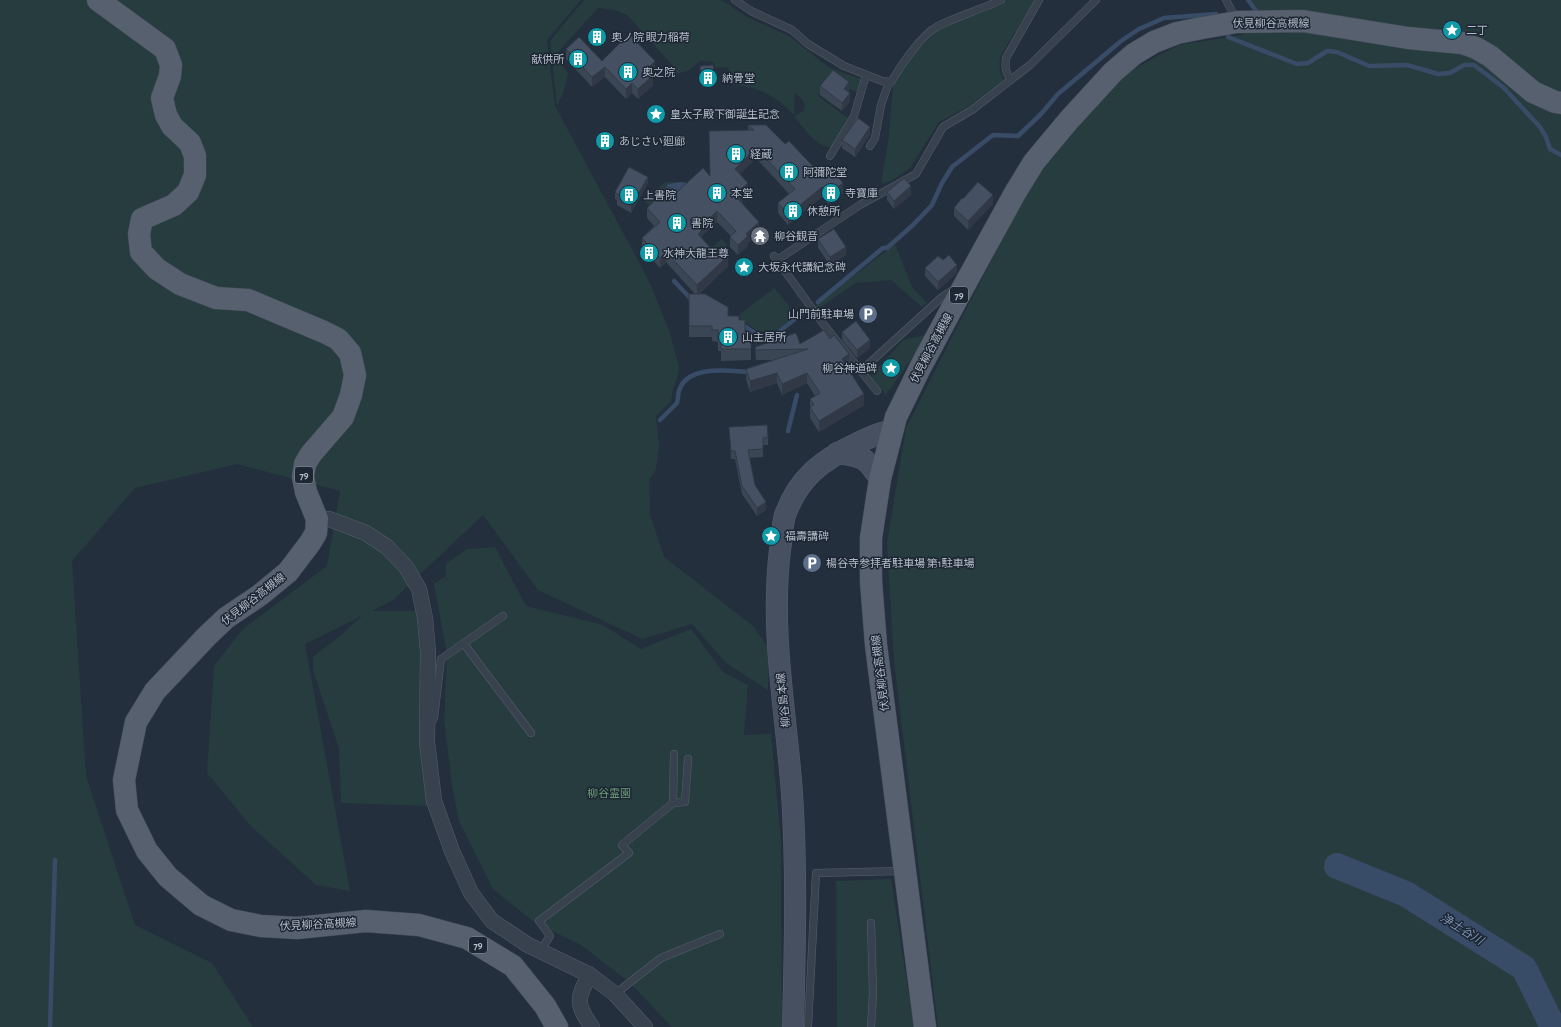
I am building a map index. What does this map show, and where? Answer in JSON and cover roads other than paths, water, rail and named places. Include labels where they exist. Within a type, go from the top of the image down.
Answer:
[{"type":"main road","name":"79","points":[[98,0],[165,49],[171,65],[170,76],[162,98],[166,115],[172,126],[190,143],[195,156],[195,175],[188,192],[174,205],[142,219],[139,234],[141,252],[157,269],[180,284],[216,298],[248,300],[338,339],[350,353],[355,375],[352,395],[343,417],[311,454],[305,464],[303,477],[306,492],[317,519]]},
{"type":"main road","name":"伏見柳谷高槻線","points":[[925,1027],[876,645],[871,581],[871,538],[880,479],[896,416],[965,284],[1015,193],[1034,162],[1069,120],[1113,72],[1134,54],[1154,42],[1177,33],[1237,22],[1303,21],[1408,38],[1462,43],[1476,48],[1490,56],[1533,92],[1554,102],[1561,103]]},
{"type":"main road","name":"柳谷島本線","points":[[793,1027],[795,885],[792,793],[777,642],[777,574],[785,516],[797,489],[808,475],[824,461],[837,453],[882,432],[891,431]]},
{"type":"main road","points":[[837,453],[858,456],[870,463],[880,479]]},
{"type":"main road","name":"伏見柳谷高槻線","points":[[317,519],[316,533],[288,572],[260,595],[226,618],[155,691],[136,722],[124,780],[127,810],[147,851],[168,877],[201,904],[231,920],[261,926],[297,928],[366,921],[419,925],[467,938],[513,966],[545,1006],[557,1027]]},
{"type":"street","points":[[317,519],[329,519],[366,533],[387,547],[406,567],[419,589],[425,618],[428,652],[427,742],[434,801],[452,851],[471,893],[492,921],[540,951],[590,975],[615,994],[645,1027]]},
{"type":"street","points":[[590,975],[581,990],[579,1004],[585,1018],[592,1027]]},
{"type":"lane","points":[[735,0],[750,11],[792,30],[808,44],[844,66],[882,81],[889,82]]},
{"type":"lane","points":[[870,146],[875,138],[881,105],[889,82],[891,82],[906,59],[921,42],[937,27],[981,10],[1001,0]]},
{"type":"lane","points":[[1011,80],[1005,69],[1006,58],[1039,0]]},
{"type":"lane","points":[[876,391],[824,325],[776,258],[860,205],[916,174],[943,127],[972,110],[1030,65],[1096,0]]},
{"type":"lane","points":[[1226,0],[1237,22]]},
{"type":"lane","points":[[830,156],[854,116],[866,75]]},
{"type":"lane","points":[[863,370],[942,297],[965,284]]},
{"type":"lane","points":[[427,726],[434,718],[442,659],[503,616]]},
{"type":"lane","points":[[464,644],[531,733]]},
{"type":"lane","points":[[674,754],[674,803]]},
{"type":"lane","points":[[540,951],[550,936],[539,921],[629,852],[622,845],[674,803],[685,802],[688,759]]},
{"type":"lane","points":[[808,1027],[816,873],[905,871]]},
{"type":"lane","points":[[871,923],[873,994],[871,1027]]},
{"type":"lane","points":[[615,994],[661,958],[720,934]]},
{"type":"water","points":[[681,182],[689,183],[677,192],[672,192],[660,202],[650,194],[659,194],[665,190],[668,184]]},
{"type":"waterway","points":[[1248,0],[1256,11]]},
{"type":"waterway","points":[[818,302],[883,248],[887,248],[914,224],[932,205],[942,183],[952,167],[993,135],[1018,136],[1041,114],[1058,94],[1121,41],[1139,29],[1164,18],[1216,14]]},
{"type":"waterway","points":[[1228,37],[1297,64],[1308,63],[1327,51],[1337,52],[1369,66],[1407,65],[1438,74],[1450,73],[1464,65],[1474,65],[1503,87],[1540,127],[1546,137],[1550,149],[1561,155]]},
{"type":"waterway","points":[[674,281],[693,301]]},
{"type":"waterway","points":[[741,324],[767,341],[805,311]]},
{"type":"waterway","points":[[660,420],[677,403],[679,391],[683,382],[691,376],[699,373],[720,370],[750,372]]},
{"type":"waterway","points":[[788,431],[797,395]]},
{"type":"waterway","points":[[50,1027],[55,860]]},
{"type":"waterway","name":"浄土谷川","points":[[1337,866],[1406,894],[1524,968],[1553,1027]]},
{"type":"place","name":"二丁","points":[[1452,30]]},
{"type":"place","name":"奥ノ院 眼力稲荷","points":[[597,37]]},
{"type":"place","name":"献供所","points":[[578,59]]},
{"type":"place","name":"奥之院","points":[[628,72]]},
{"type":"place","name":"納骨堂","points":[[708,78]]},
{"type":"place","name":"皇太子殿下御誕生記念","points":[[656,114]]},
{"type":"place","name":"あじさい廻廊","points":[[605,141]]},
{"type":"place","name":"経蔵","points":[[736,154]]},
{"type":"place","name":"阿彌陀堂","points":[[789,172]]},
{"type":"place","name":"本堂","points":[[717,193]]},
{"type":"place","name":"寺寶庫","points":[[831,193]]},
{"type":"place","name":"上書院","points":[[629,195]]},
{"type":"place","name":"休憩所","points":[[793,211]]},
{"type":"place","name":"書院","points":[[677,223]]},
{"type":"place","name":"柳谷観音","points":[[760,236]]},
{"type":"place","name":"水神大龍王尊","points":[[649,253]]},
{"type":"place","name":"大坂永代講紀念碑","points":[[744,267]]},
{"type":"place","name":"山門前駐車場","points":[[868,314]]},
{"type":"place","name":"山主居所","points":[[728,337]]},
{"type":"place","name":"柳谷神道碑","points":[[891,368]]},
{"type":"place","name":"福壽講碑","points":[[771,536]]},
{"type":"place","name":"楊谷寺参拝者駐車場 第1駐車場","points":[[812,563]]},
{"type":"park label","name":"柳谷霊園","points":[[609,793]]}]
